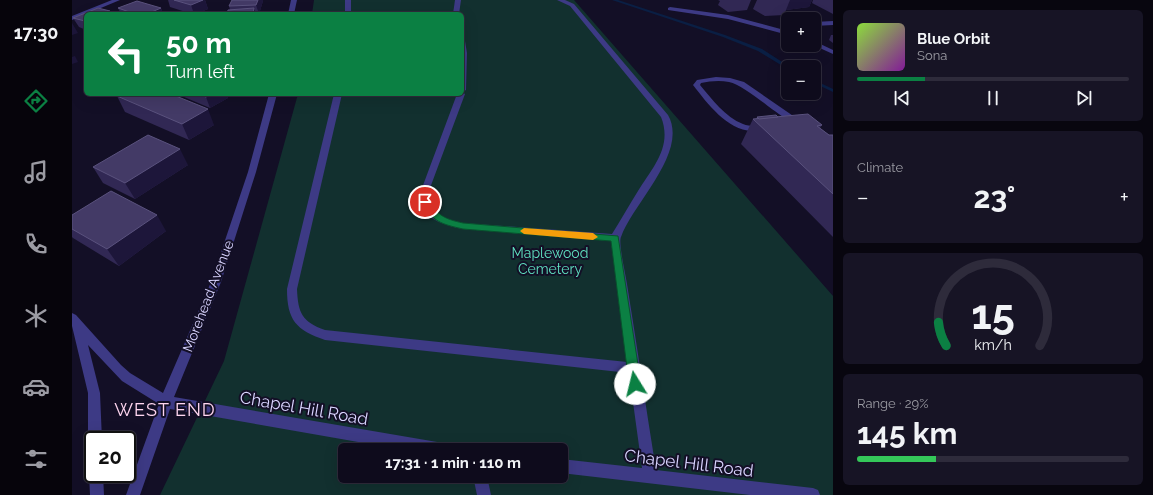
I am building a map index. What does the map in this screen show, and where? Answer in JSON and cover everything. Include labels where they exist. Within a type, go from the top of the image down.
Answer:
[{"type":"street","points":[[87,12],[117,0]]},
{"type":"street","points":[[291,12],[294,0]]},
{"type":"street","points":[[348,0],[348,12]]},
{"type":"street","points":[[456,12],[458,0]]},
{"type":"street","points":[[560,0],[572,5],[665,117],[669,127],[669,136],[662,162],[642,191],[615,238],[650,477]]},
{"type":"street","points":[[670,9],[728,17],[779,31]]},
{"type":"street","points":[[72,18],[84,13]]},
{"type":"street","points":[[821,24],[833,23]]},
{"type":"street","points":[[821,46],[833,52]]},
{"type":"street","points":[[766,129],[750,130],[740,128],[731,121],[696,85],[699,81],[719,78],[740,82],[750,87],[778,111],[804,125],[789,127]]},
{"type":"street","name":"Morehead Avenue","points":[[133,495],[166,402],[216,282],[252,172],[272,96]]},
{"type":"street","points":[[338,96],[292,289],[292,304],[297,318],[308,329],[325,335],[633,368]]},
{"type":"street","points":[[460,96],[426,188],[425,202],[432,213],[445,222],[463,226],[615,238]]},
{"type":"street","points":[[75,321],[94,393],[95,431]]},
{"type":"street","name":"Chapel Hill Road","points":[[75,321],[117,369],[126,377],[166,402],[403,443]]},
{"type":"street","name":"Chapel Hill Road","points":[[568,467],[813,495]]},
{"type":"street","points":[[96,483],[97,495]]},
{"type":"street","points":[[481,483],[484,495]]},
{"type":"green space","name":"Maplewood Cemetery","points":[[314,0],[574,0],[833,296],[833,495],[160,495],[224,361],[297,96],[464,96],[464,12],[312,12]]},
{"type":"building","points":[[174,0],[203,0],[191,5]]},
{"type":"building","points":[[232,0],[258,0],[256,5],[229,6]]},
{"type":"building","points":[[137,1],[161,8],[152,12],[129,12],[118,8]]},
{"type":"building","points":[[98,8],[110,11],[108,12],[88,12]]},
{"type":"building","points":[[254,8],[253,12],[228,12],[228,10]]},
{"type":"building","points":[[84,14],[84,21],[73,18]]},
{"type":"building","points":[[117,96],[176,96],[208,109],[182,124]]},
{"type":"building","points":[[808,114],[822,125],[817,126],[829,135],[833,135],[833,194],[753,119]]},
{"type":"building","points":[[776,115],[778,117],[759,119],[757,117]]},
{"type":"building","points":[[148,135],[180,149],[125,183],[93,167]]},
{"type":"building","points":[[111,191],[157,215],[107,249],[72,229],[72,215]]},
{"type":"waterway","points":[[614,0],[724,36],[760,50],[781,63]]},
{"type":"waterway","points":[[821,85],[833,91]]},
{"type":"slow traffic","points":[[524,231],[593,237]]},
{"type":"district","name":"WEST END","points":[[165,410]]},
{"type":"route","points":[[425,202],[432,213],[445,222],[463,226],[615,238],[635,384]]}]
